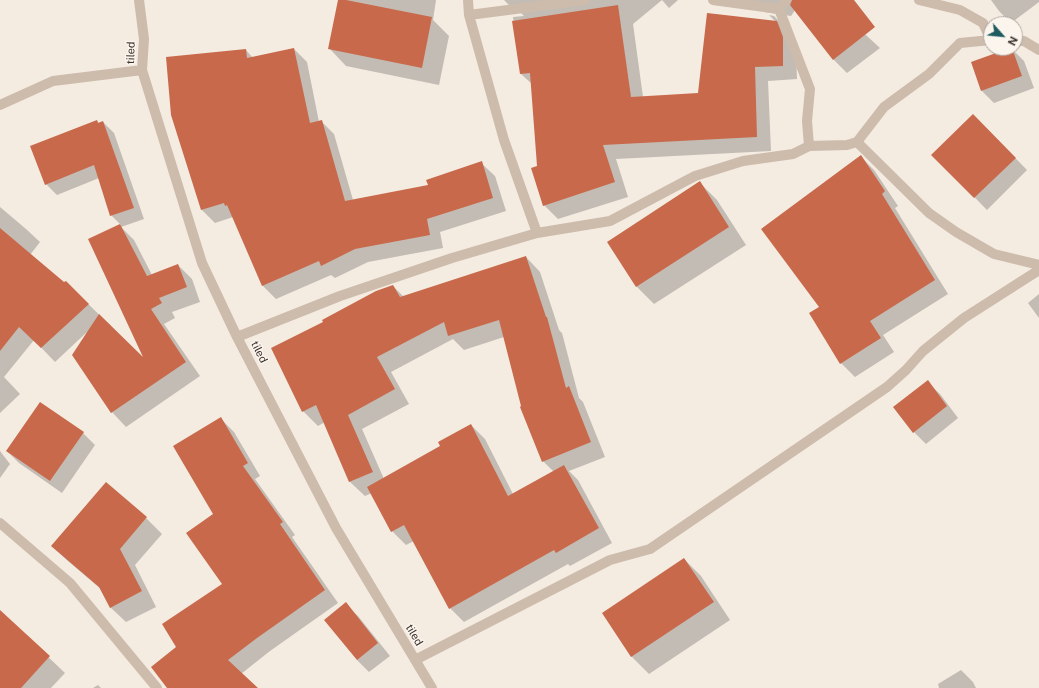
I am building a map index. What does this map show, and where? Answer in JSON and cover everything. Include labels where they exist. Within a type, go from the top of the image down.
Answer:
[{"type":"street","name":"tiled","points":[[139,0],[144,39],[142,70],[202,263],[237,337],[336,528],[432,688]]},
{"type":"street","points":[[468,0],[469,15],[504,140],[537,233]]},
{"type":"street","points":[[469,15],[585,0]]},
{"type":"street","points":[[713,0],[779,9]]},
{"type":"street","points":[[779,9],[786,0]]},
{"type":"street","points":[[237,337],[347,294],[452,258],[537,233],[610,221],[695,176],[743,161],[793,154],[809,146],[848,145],[857,142],[884,107],[929,74],[960,43],[991,40],[983,23],[960,10],[918,0]]},
{"type":"street","points":[[779,9],[810,89],[807,121],[809,146]]},
{"type":"street","points":[[1023,41],[1039,50]]},
{"type":"street","points":[[0,105],[53,81],[142,70]]},
{"type":"street","points":[[857,142],[929,213],[956,232],[994,254],[1039,265]]},
{"type":"street","points":[[415,660],[610,560],[650,549],[887,387],[906,370],[923,351],[964,318],[1039,270]]},
{"type":"street","points":[[0,524],[70,583],[157,688]]},
{"type":"building","points":[[338,0],[346,0],[432,17],[422,68],[328,49]]},
{"type":"building","points":[[792,0],[854,0],[875,27],[833,60],[790,5]]},
{"type":"building","points":[[618,5],[631,97],[698,93],[707,13],[777,21],[783,37],[783,66],[755,67],[757,137],[603,145],[615,182],[543,206],[531,168],[537,166],[530,73],[520,74],[512,21]]},
{"type":"building","points":[[294,48],[310,123],[322,120],[345,201],[428,185],[426,180],[482,161],[493,198],[427,219],[430,235],[355,249],[321,266],[319,261],[262,286],[227,205],[225,206],[224,203],[201,210],[171,115],[166,57],[246,49],[247,58]]},
{"type":"building","points":[[988,56],[1015,56],[1022,76],[981,91],[971,62]]},
{"type":"building","points":[[973,114],[1016,158],[974,198],[931,155]]},
{"type":"building","points":[[97,120],[98,123],[103,121],[134,208],[110,216],[94,165],[45,185],[30,146]]},
{"type":"building","points":[[861,155],[885,191],[882,194],[935,280],[870,321],[881,338],[840,364],[809,313],[819,307],[761,229]]},
{"type":"building","points":[[700,181],[729,227],[636,287],[607,242]]},
{"type":"building","points":[[120,224],[147,276],[178,264],[187,287],[159,298],[162,303],[151,309],[186,362],[111,413],[72,355],[99,314],[143,357],[88,239]]},
{"type":"building","points":[[0,228],[64,282],[66,281],[89,304],[41,348],[19,327],[0,351]]},
{"type":"building","points":[[526,256],[547,317],[566,388],[569,386],[591,442],[542,462],[520,407],[521,406],[499,320],[448,336],[444,322],[377,357],[395,389],[348,415],[373,472],[349,482],[316,405],[302,412],[271,348],[323,322],[322,320],[376,291],[393,285],[400,297]]},
{"type":"building","points":[[928,380],[947,406],[913,433],[893,407]]},
{"type":"building","points":[[40,402],[84,432],[50,481],[6,451]]},
{"type":"building","points":[[221,417],[248,463],[243,466],[283,522],[280,524],[325,590],[228,660],[258,688],[167,688],[151,667],[176,647],[162,624],[222,584],[186,533],[213,514],[173,446]]},
{"type":"building","points":[[471,424],[508,496],[564,465],[599,528],[556,553],[554,550],[449,609],[404,525],[391,532],[367,487],[440,446],[438,442]]},
{"type":"building","points":[[106,482],[147,517],[120,549],[142,591],[110,608],[99,587],[51,546]]},
{"type":"building","points":[[684,558],[714,602],[631,657],[602,613]]},
{"type":"building","points":[[346,602],[378,643],[357,660],[324,620]]},
{"type":"building","points":[[0,610],[50,656],[21,688],[0,688]]}]
